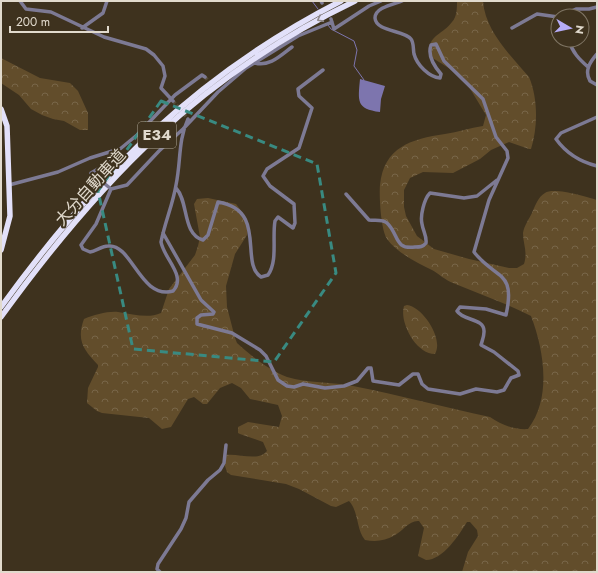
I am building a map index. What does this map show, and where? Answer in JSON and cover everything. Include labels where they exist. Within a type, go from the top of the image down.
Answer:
[{"type":"highway","name":"大分自動車道","points":[[1,307],[29,269],[88,198],[153,131],[219,75],[264,45],[340,1]]},
{"type":"highway","name":"大分自動車道","points":[[1,317],[35,271],[92,201],[135,156],[177,117],[224,79],[272,46],[355,1]]},
{"type":"highway","points":[[1,109],[6,126],[10,216],[1,250]]},
{"type":"street","points":[[20,1],[26,9],[51,12],[82,28],[113,40],[140,47],[152,53],[163,66],[165,76],[161,88],[172,100]]},
{"type":"street","points":[[82,28],[103,13],[107,1]]},
{"type":"street","points":[[188,119],[183,129],[179,152],[176,188],[161,242],[162,250],[178,277],[177,287],[168,292],[157,290],[146,283],[135,266],[114,247],[106,246],[90,252],[83,249],[81,243],[96,224],[111,190],[127,185],[159,151],[183,129],[216,91],[236,76],[298,36],[329,22],[334,29],[369,6],[382,1]]},
{"type":"street","points":[[163,233],[201,300],[214,312],[213,314],[201,315],[197,318],[197,324],[232,333],[260,350],[266,356],[278,380],[287,386],[294,387],[303,384],[325,388],[344,386],[357,380],[368,368],[371,368],[373,381],[378,383],[399,385],[413,374],[418,374],[422,384],[428,389],[460,394],[476,389],[498,392],[504,390],[511,378],[519,375],[518,371],[494,352],[481,345],[484,330],[483,326],[478,322],[465,318],[457,311],[460,307],[486,309],[506,315],[509,290],[508,284],[502,276],[474,252],[489,200],[508,154],[496,137],[483,99],[444,61],[436,44],[431,45],[430,51],[433,63],[441,74],[440,78],[436,78],[418,63],[410,37],[384,28],[377,23],[375,18],[381,9],[402,1]]},
{"type":"street","points":[[512,28],[537,14],[550,16]]},
{"type":"street","points":[[255,63],[269,63],[292,47]]},
{"type":"street","points":[[571,48],[588,67]]},
{"type":"street","points":[[597,54],[588,67],[588,78],[597,85]]},
{"type":"street","points":[[176,188],[184,202],[190,228],[198,238],[203,240],[208,235],[218,202],[226,204],[243,217],[251,234],[252,266],[261,277],[268,276],[271,271],[273,259],[275,221],[278,217],[283,219],[293,228],[295,224],[294,204],[270,186],[263,176],[267,170],[294,154],[299,148],[312,108],[299,96],[298,89],[323,70]]},
{"type":"street","points":[[111,190],[91,172],[110,162],[120,149],[137,135],[172,100],[196,79],[202,75],[205,77]]},
{"type":"street","points":[[597,117],[561,133],[556,139],[570,153],[580,160],[597,166]]},
{"type":"street","points":[[9,185],[58,172],[90,158],[120,149]]},
{"type":"street","points":[[346,194],[369,220],[383,221],[387,223],[401,245],[408,248],[420,247],[426,243],[427,238],[421,222],[426,197],[430,193],[464,198],[477,196],[498,179]]},
{"type":"street","points":[[160,572],[157,569],[158,564],[181,529],[186,518],[189,502],[208,480],[220,470],[224,463],[226,446]]},
{"type":"highlighted area","points":[[161,101],[317,164],[336,273],[274,362],[133,349],[98,191]]},
{"type":"green space","points":[[457,1],[483,1],[488,23],[494,33],[507,52],[529,77],[534,94],[536,113],[535,131],[531,149],[509,142],[491,150],[480,159],[453,173],[423,172],[410,178],[404,190],[404,207],[406,216],[417,236],[434,249],[469,259],[509,268],[517,268],[524,264],[525,260],[523,237],[524,228],[540,197],[549,191],[555,191],[597,200],[597,572],[462,572],[468,552],[478,536],[477,530],[470,522],[467,522],[450,546],[438,556],[426,560],[418,556],[424,528],[419,521],[412,522],[388,539],[377,541],[365,540],[360,531],[352,505],[349,501],[336,507],[331,506],[299,489],[286,484],[231,475],[227,472],[225,466],[226,455],[253,457],[267,451],[263,442],[238,433],[238,427],[248,422],[279,427],[282,416],[278,405],[250,399],[241,388],[232,383],[220,388],[207,404],[203,404],[194,397],[188,399],[171,427],[162,429],[149,418],[102,413],[87,403],[88,388],[98,365],[85,350],[81,339],[84,319],[110,312],[146,316],[161,313],[169,289],[195,255],[198,246],[200,237],[194,204],[197,199],[208,198],[236,204],[245,216],[248,225],[247,235],[235,254],[226,286],[227,307],[237,343],[260,362],[280,374],[295,379],[345,385],[370,390],[490,417],[508,426],[518,429],[528,429],[536,417],[543,389],[542,359],[536,329],[531,316],[450,282],[396,249],[387,239],[383,228],[380,205],[380,185],[387,162],[393,153],[411,142],[421,139],[483,126],[486,115],[463,77],[431,57],[430,44],[436,36],[448,27],[454,20]]},
{"type":"green space","points":[[1,58],[40,78],[70,83],[78,91],[88,113],[88,130],[80,130],[64,121],[42,115],[31,109],[19,95],[1,83]]},
{"type":"green space","points":[[407,305],[419,311],[425,317],[434,332],[437,340],[435,354],[428,353],[421,349],[410,336],[403,313],[404,306]]},
{"type":"shaded area","points":[[360,79],[385,86],[381,99],[380,112],[366,109],[360,103]]},
{"type":"waterway","points":[[312,1],[318,9]]},
{"type":"waterway","points":[[328,25],[331,29],[354,41],[357,50],[354,66],[364,80]]},
{"type":"tunnel","points":[[205,77],[212,85]]},
{"type":"tunnel","points":[[173,101],[188,119]]}]
